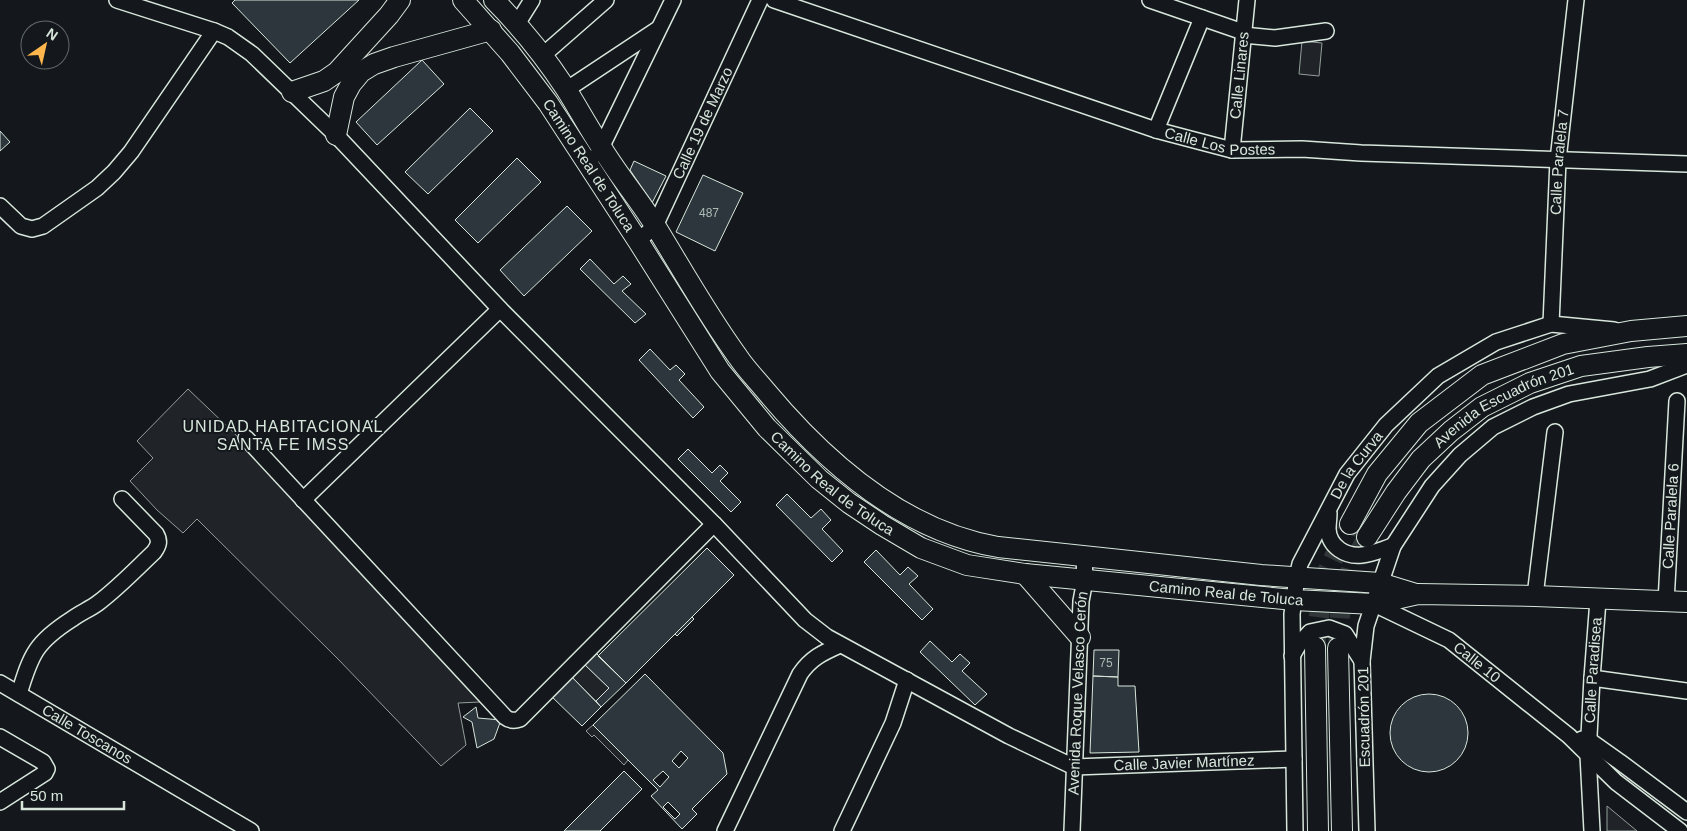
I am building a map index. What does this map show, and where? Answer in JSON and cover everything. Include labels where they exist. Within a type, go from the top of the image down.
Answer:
[{"type":"main road","points":[[292,92],[324,81],[337,72],[389,16],[400,0]]},
{"type":"main road","name":"Camino Real de Toluca","points":[[462,0],[510,53],[548,103],[720,371],[767,428],[819,479],[849,503],[922,548],[967,565],[1024,574],[1294,600],[1374,604],[1418,594],[1687,602]]},
{"type":"main road","name":"Camino Real de Toluca","points":[[494,0],[530,40],[566,90],[738,358],[784,412],[834,462],[862,485],[891,504],[931,527],[973,543],[998,548],[1261,575],[1380,583],[1418,594]]},
{"type":"main road","points":[[336,135],[344,97],[351,84],[361,72],[374,64],[394,57],[490,30]]},
{"type":"main road","points":[[510,53],[530,40]]},
{"type":"main road","name":"De la Curva","points":[[1631,331],[1687,326]]},
{"type":"main road","name":"Avenida Escuadrón 201","points":[[1350,524],[1377,474],[1419,423],[1482,375],[1563,344],[1631,331]]},
{"type":"main road","name":"Avenida Escuadrón 201","points":[[1367,536],[1396,492],[1422,459],[1451,431],[1482,407],[1530,383],[1582,366],[1687,354]]},
{"type":"main road","points":[[849,503],[862,485]]},
{"type":"main road","points":[[1024,574],[1080,637]]},
{"type":"main road","points":[[1315,647],[1318,831]]},
{"type":"main road","points":[[1338,648],[1342,831]]},
{"type":"street","points":[[117,0],[214,31],[228,37],[252,54],[336,135],[500,310],[714,524],[815,629],[1009,736],[1074,767]]},
{"type":"street","points":[[517,24],[532,0]]},
{"type":"street","points":[[542,56],[606,0]]},
{"type":"street","points":[[591,170],[673,0]]},
{"type":"street","name":"Calle 19 de Marzo","points":[[638,241],[655,226],[760,0]]},
{"type":"street","name":"Calle Los Postes","points":[[774,0],[1156,130],[1232,150],[1302,150],[1362,154],[1687,164]]},
{"type":"street","name":"Calle Linares","points":[[1232,150],[1247,0]]},
{"type":"street","name":"Calle Paralela 7","points":[[1551,324],[1558,160],[1576,0]]},
{"type":"street","points":[[1157,1],[1243,33],[1274,38],[1326,31]]},
{"type":"street","points":[[1156,130],[1202,18]]},
{"type":"street","points":[[566,90],[659,28]]},
{"type":"street","points":[[0,206],[21,226],[32,229],[43,226],[97,188],[131,152],[214,31]]},
{"type":"street","points":[[303,500],[500,310]]},
{"type":"street","name":"De la Curva","points":[[1295,831],[1292,614],[1297,577],[1300,564],[1347,474],[1386,425],[1438,376],[1496,342],[1551,324],[1631,331]]},
{"type":"street","points":[[1374,604],[1393,546],[1432,486],[1460,455],[1493,427],[1533,407],[1569,394],[1650,379],[1687,365]]},
{"type":"street","name":"Calle Paralela 6","points":[[1666,602],[1677,401]]},
{"type":"street","points":[[1535,596],[1555,432]]},
{"type":"street","points":[[246,438],[509,720],[515,721],[520,718],[714,524]]},
{"type":"street","points":[[19,694],[28,664],[40,644],[56,629],[95,605],[116,589],[154,552],[158,545],[159,539],[156,534],[122,499]]},
{"type":"street","points":[[1330,504],[1329,535],[1332,543],[1339,549],[1355,555],[1364,555],[1393,546]]},
{"type":"street","name":"Avenida Roque Velasco Cerón","points":[[1072,831],[1081,601],[1085,580],[1084,556]]},
{"type":"street","name":"Calle Paradisea","points":[[1592,831],[1588,747],[1598,600]]},
{"type":"street","name":"Escuadrón 201","points":[[1367,831],[1362,661],[1366,626],[1374,604]]},
{"type":"street","name":"Calle 10","points":[[1374,604],[1449,640],[1570,736],[1588,747]]},
{"type":"street","points":[[1292,656],[1299,644],[1310,632],[1329,628],[1345,634],[1362,661]]},
{"type":"street","points":[[725,831],[800,674],[808,663],[840,644]]},
{"type":"street","points":[[1592,678],[1687,692]]},
{"type":"street","points":[[842,831],[893,723],[908,680]]},
{"type":"street","name":"Calle Toscanos","points":[[0,683],[252,831]]},
{"type":"street","points":[[0,737],[44,762],[47,769],[45,773],[0,802]]},
{"type":"street","points":[[1588,747],[1620,762],[1687,812]]},
{"type":"street","points":[[1588,747],[1616,782],[1680,831]]},
{"type":"street","name":"Calle Javier Martínez","points":[[1074,767],[1294,759]]},
{"type":"shaded area","points":[[1302,41],[1322,43],[1319,76],[1299,74]]},
{"type":"shaded area","points":[[188,389],[231,430],[485,694],[480,702],[458,703],[466,745],[441,766],[338,659],[197,519],[183,533],[157,510],[130,481],[153,458],[137,441]]},
{"type":"shaded area","points":[[582,662],[609,688],[596,701],[569,674]]},
{"type":"shaded area","points":[[593,725],[628,760],[624,765],[594,735],[592,737],[586,731]]},
{"type":"shaded area","points":[[1607,806],[1637,831],[1607,831]]},
{"type":"building","points":[[235,0],[359,0],[290,63],[232,3]]},
{"type":"building","points":[[422,60],[444,84],[377,145],[356,122]]},
{"type":"building","points":[[470,108],[493,131],[428,194],[405,172]]},
{"type":"building","points":[[0,131],[10,142],[0,151]]},
{"type":"building","points":[[517,158],[541,182],[478,243],[455,220]]},
{"type":"building","points":[[634,161],[666,176],[652,203],[630,170]]},
{"type":"building","points":[[703,175],[743,193],[715,251],[676,232]]},
{"type":"building","points":[[567,206],[592,231],[524,296],[500,270]]},
{"type":"building","points":[[590,259],[614,284],[623,276],[631,284],[622,291],[646,314],[635,323],[580,269]]},
{"type":"building","points":[[650,349],[670,370],[676,365],[685,374],[679,380],[704,407],[693,418],[639,360]]},
{"type":"building","points":[[688,449],[712,473],[720,465],[728,473],[720,481],[741,502],[731,512],[678,459]]},
{"type":"building","points":[[787,494],[811,518],[821,509],[831,520],[822,529],[843,551],[832,562],[776,505]]},
{"type":"building","points":[[707,548],[734,575],[626,683],[598,656]]},
{"type":"building","points":[[876,550],[900,575],[908,567],[918,576],[909,584],[933,609],[922,620],[864,562]]},
{"type":"building","points":[[692,617],[694,619],[677,636],[675,634]]},
{"type":"building","points":[[930,641],[952,662],[960,654],[970,663],[962,671],[987,694],[975,705],[920,652]]},
{"type":"building","points":[[593,650],[626,683],[601,707],[596,701],[609,688],[582,662]]},
{"type":"building","points":[[1094,650],[1119,650],[1118,677],[1093,676]]},
{"type":"building","points":[[569,674],[601,707],[582,726],[549,694]]},
{"type":"building","points":[[645,674],[723,753],[727,774],[692,809],[697,814],[682,829],[651,796],[658,790],[593,725]],"holes":[[[681,751],[688,758],[679,768],[672,761]],[[663,771],[669,777],[660,787],[653,780]],[[668,802],[680,814],[675,819],[663,807]]]},
{"type":"building","points":[[1093,676],[1118,677],[1118,686],[1135,686],[1139,752],[1090,753]]},
{"type":"building","points":[[1429,694],[1444,697],[1457,705],[1465,718],[1468,733],[1465,748],[1457,761],[1444,769],[1429,772],[1414,769],[1401,761],[1393,748],[1390,733],[1393,718],[1401,705],[1414,697]]},
{"type":"building","points":[[476,707],[478,718],[501,720],[494,739],[477,748],[472,722],[463,717]]},
{"type":"building","points":[[624,771],[642,789],[600,831],[564,831]]},
{"type":"tunnel","points":[[1315,647],[1324,578],[1350,524]]},
{"type":"tunnel","points":[[1338,648],[1340,615],[1351,569],[1367,537]]},
{"type":"district","name":"UNIDAD HABITACIONAL SANTA FE IMSS","points":[[283,435]]}]
